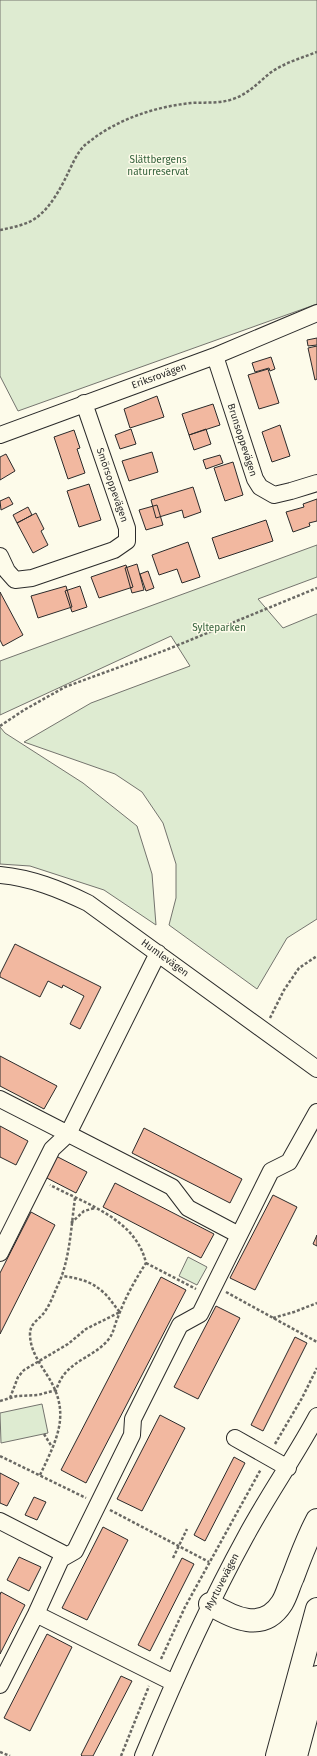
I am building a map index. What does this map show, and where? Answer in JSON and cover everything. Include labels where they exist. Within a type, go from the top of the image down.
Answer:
[{"type":"highway","points":[[210,1604],[233,1617],[245,1620],[254,1621],[275,1612],[283,1602],[309,1536],[317,1520]]},
{"type":"highway","points":[[277,1756],[317,1609]]},
{"type":"highway","points":[[296,1756],[317,1677]]},
{"type":"street","name":"Eriksrovägen","points":[[0,435],[215,356],[317,313]]},
{"type":"street","name":"Brunsoppevägen","points":[[215,356],[255,479],[260,487],[274,495],[291,492],[317,483]]},
{"type":"street","name":"Smörsoppevägen","points":[[0,556],[8,571],[16,580],[32,578],[114,550],[127,541],[127,528],[84,403]]},
{"type":"street","name":"Humlevägen","points":[[0,875],[18,876],[52,886],[88,904],[317,1068]]},
{"type":"street","points":[[0,1253],[52,1149],[68,1134],[158,953]]},
{"type":"street","points":[[0,1099],[172,1187],[188,1208],[239,1235]]},
{"type":"street","points":[[0,1685],[36,1614],[61,1558],[75,1551],[132,1435],[133,1419],[180,1325],[200,1314],[271,1171],[289,1162],[317,1112]]},
{"type":"street","name":"Myrtuvevägen","points":[[143,1756],[210,1604],[246,1534],[288,1468],[317,1416]]},
{"type":"street","points":[[235,1438],[288,1468]]},
{"type":"street","points":[[0,1522],[66,1555]]},
{"type":"street","points":[[36,1614],[174,1683]]},
{"type":"path","points":[[0,230],[30,222],[45,210],[62,187],[84,146],[103,132],[137,115],[161,107],[193,103],[219,103],[234,99],[252,89],[271,73],[289,62],[317,52]]},
{"type":"path","points":[[0,726],[64,687],[166,650],[317,588]]},
{"type":"path","points":[[273,1013],[284,990],[299,968],[317,956]]},
{"type":"path","points":[[0,1401],[17,1396],[38,1395],[56,1390],[63,1376],[74,1365],[95,1353],[108,1340],[115,1330],[120,1312],[136,1278],[146,1263],[144,1252],[131,1233],[120,1222],[37,1179]]},
{"type":"path","points":[[40,1475],[56,1438],[60,1422],[60,1403],[56,1390],[38,1362],[32,1348],[30,1333],[32,1324],[43,1314],[62,1276],[75,1198]]},
{"type":"path","points":[[71,1223],[84,1211],[95,1208]]},
{"type":"path","points":[[146,1263],[273,1318],[317,1342]]},
{"type":"path","points":[[62,1276],[81,1278],[91,1283],[104,1292],[120,1312]]},
{"type":"path","points":[[273,1318],[317,1303]]},
{"type":"path","points":[[10,1398],[18,1377],[24,1370],[68,1344],[86,1329],[120,1312]]},
{"type":"path","points":[[121,1756],[154,1674],[185,1607],[268,1456],[302,1398],[317,1368]]},
{"type":"path","points":[[44,1434],[52,1448]]},
{"type":"path","points":[[0,1456],[98,1504],[209,1562]]},
{"type":"path","points":[[173,1558],[187,1529]]},
{"type":"path","points":[[0,1752],[10,1756]]},
{"type":"green space","name":"Slättbergens naturreservat","points":[[0,0],[317,0],[317,304],[18,411],[0,376]]},
{"type":"green space","name":"Sylteparken","points":[[317,545],[317,577],[258,599],[283,628],[317,614],[317,919],[287,938],[257,989],[169,925],[176,898],[176,864],[163,823],[142,792],[115,774],[24,742],[91,703],[190,666],[171,636],[0,715],[0,661]]},
{"type":"green space","points":[[0,727],[5,733],[83,783],[137,826],[152,874],[156,925],[104,890],[30,866],[0,864]]},
{"type":"green space","points":[[188,1257],[207,1267],[197,1285],[179,1276]]},
{"type":"green space","points":[[42,1404],[48,1433],[1,1443],[0,1413]]},
{"type":"building","points":[[317,338],[317,345],[308,346],[307,340]]},
{"type":"building","points":[[317,346],[317,379],[315,380],[308,348]]},
{"type":"building","points":[[271,357],[275,369],[270,371],[269,368],[255,372],[252,363]]},
{"type":"building","points":[[268,369],[279,403],[259,409],[248,375]]},
{"type":"building","points":[[157,396],[164,417],[130,428],[124,409]]},
{"type":"building","points":[[213,404],[220,425],[189,435],[182,414]]},
{"type":"building","points":[[280,425],[290,456],[272,462],[262,432]]},
{"type":"building","points":[[131,429],[136,444],[120,449],[115,435]]},
{"type":"building","points":[[206,429],[211,444],[194,450],[189,435]]},
{"type":"building","points":[[74,430],[80,448],[77,449],[85,473],[68,479],[54,437]]},
{"type":"building","points":[[152,452],[158,472],[129,481],[122,461]]},
{"type":"building","points":[[6,454],[15,471],[0,480],[0,457]]},
{"type":"building","points":[[220,455],[223,463],[206,469],[203,460]]},
{"type":"building","points":[[233,462],[243,495],[225,501],[214,468]]},
{"type":"building","points":[[89,484],[101,520],[79,527],[67,491]]},
{"type":"building","points":[[193,487],[201,512],[184,518],[182,510],[156,518],[151,500]]},
{"type":"building","points":[[9,497],[13,504],[1,510],[0,501]]},
{"type":"building","points":[[317,499],[317,521],[309,523],[310,526],[293,532],[286,512],[304,507],[303,504]]},
{"type":"building","points":[[157,505],[163,525],[146,530],[139,510]]},
{"type":"building","points":[[28,507],[32,515],[17,523],[13,515]]},
{"type":"building","points":[[36,513],[44,529],[41,531],[48,545],[33,553],[17,523]]},
{"type":"building","points":[[266,520],[273,541],[219,559],[212,538]]},
{"type":"building","points":[[188,542],[200,577],[182,583],[177,569],[159,575],[152,555]]},
{"type":"building","points":[[137,564],[144,590],[132,593],[125,568]]},
{"type":"building","points":[[126,565],[133,587],[99,598],[91,577]]},
{"type":"building","points":[[148,571],[154,588],[146,591],[140,574]]},
{"type":"building","points":[[66,586],[72,607],[38,618],[31,596]]},
{"type":"building","points":[[80,586],[87,607],[72,612],[65,591]]},
{"type":"building","points":[[0,592],[23,635],[3,646],[0,640]]},
{"type":"building","points":[[15,944],[101,987],[80,1029],[70,1024],[84,996],[63,985],[62,988],[48,981],[40,997],[0,977],[0,974]]},
{"type":"building","points":[[0,1056],[57,1086],[44,1109],[0,1086]]},
{"type":"building","points":[[0,1126],[28,1141],[16,1165],[0,1157]]},
{"type":"building","points":[[144,1128],[242,1179],[230,1203],[132,1153]]},
{"type":"building","points":[[54,1155],[87,1172],[76,1193],[43,1176]]},
{"type":"building","points":[[115,1183],[214,1234],[201,1258],[103,1207]]},
{"type":"building","points":[[273,1195],[297,1207],[255,1290],[230,1278]]},
{"type":"building","points":[[31,1212],[55,1225],[0,1334],[0,1273]]},
{"type":"building","points":[[317,1235],[317,1246],[313,1244]]},
{"type":"building","points":[[161,1277],[186,1290],[86,1483],[61,1470]]},
{"type":"building","points":[[216,1306],[240,1318],[198,1399],[174,1387]]},
{"type":"building","points":[[295,1337],[307,1343],[263,1431],[251,1425]]},
{"type":"building","points":[[160,1415],[185,1428],[142,1511],[117,1499]]},
{"type":"building","points":[[234,1457],[245,1463],[205,1541],[194,1535]]},
{"type":"building","points":[[0,1473],[19,1483],[7,1506],[0,1503]]},
{"type":"building","points":[[34,1497],[46,1502],[37,1520],[25,1515]]},
{"type":"building","points":[[103,1527],[128,1540],[87,1620],[62,1608]]},
{"type":"building","points":[[19,1557],[41,1567],[29,1591],[7,1580]]},
{"type":"building","points":[[182,1558],[194,1564],[150,1651],[138,1645]]},
{"type":"building","points":[[1,1592],[25,1605],[0,1654],[0,1595]]},
{"type":"building","points":[[47,1634],[72,1647],[30,1731],[4,1718]]},
{"type":"building","points":[[121,1676],[132,1681],[93,1756],[82,1756],[81,1755]]}]
